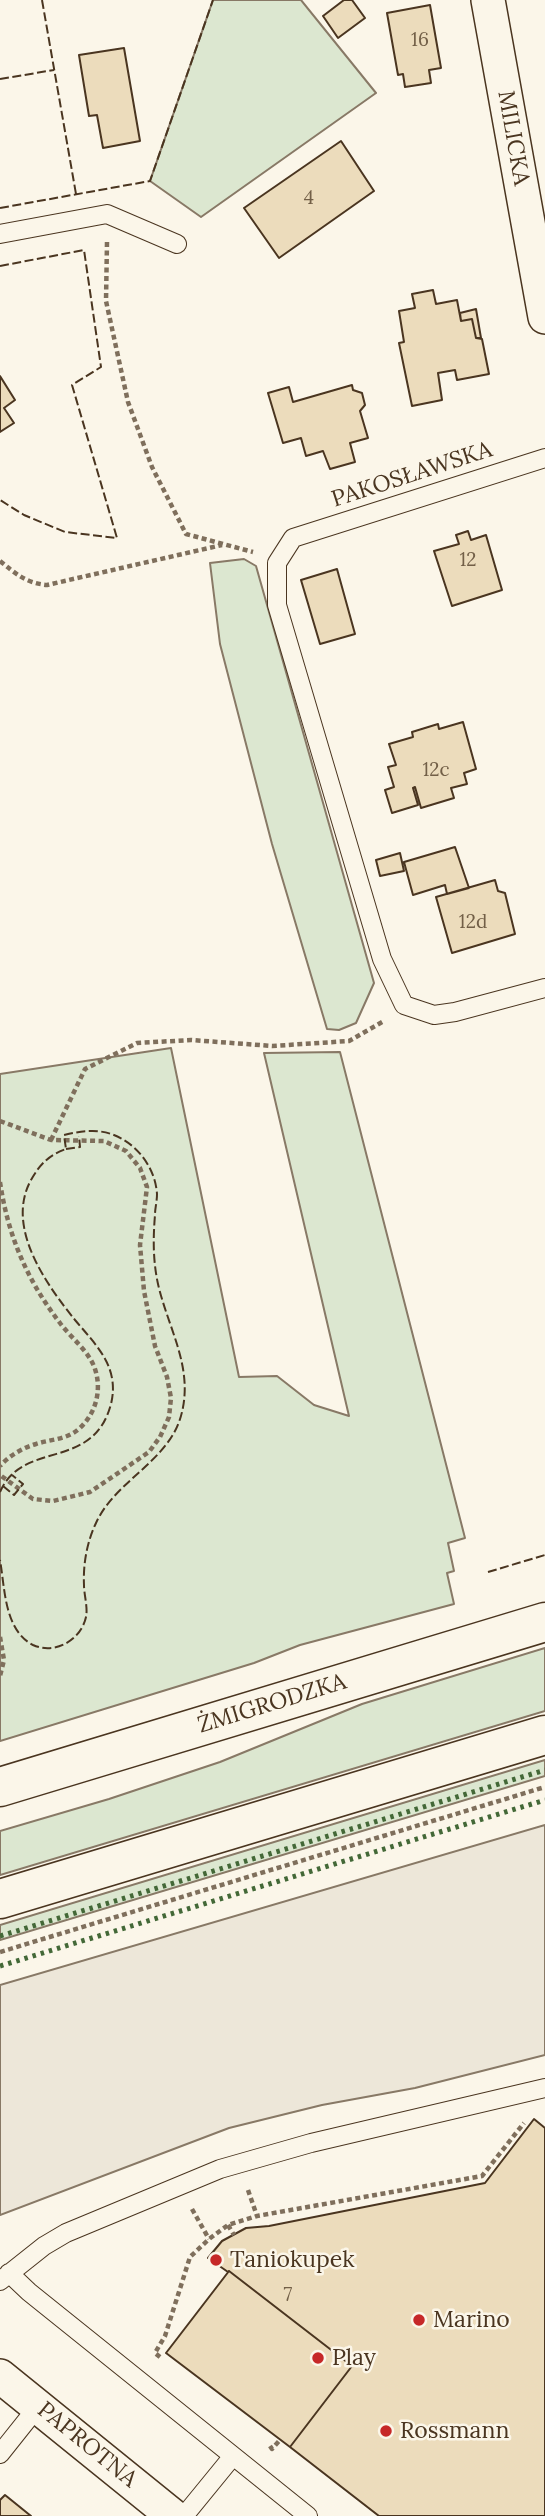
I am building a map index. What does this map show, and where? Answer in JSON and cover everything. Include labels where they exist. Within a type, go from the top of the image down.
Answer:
[{"type":"main road","name":"ŻMIGRODZKA","points":[[0,1787],[545,1622]]},
{"type":"main road","points":[[0,1899],[545,1735]]},
{"type":"street","name":"MILICKA","points":[[488,0],[545,317]]},
{"type":"street","name":"PAPROTNA","points":[[0,2376],[173,2516]]},
{"type":"lane","points":[[0,234],[107,214],[177,244]]},
{"type":"lane","name":"PAKOSŁAWSKA","points":[[282,555],[293,538],[545,458]]},
{"type":"lane","points":[[282,555],[276,564],[276,605],[382,959],[404,1005],[434,1015],[445,1014],[545,988]]},
{"type":"lane","points":[[308,2516],[29,2292],[4,2277],[44,2246],[66,2233],[220,2169],[311,2143],[545,2088]]},
{"type":"lane","points":[[0,2454],[39,2405]]},
{"type":"lane","points":[[184,2516],[233,2456]]},
{"type":"path","points":[[107,214],[106,302],[128,402],[152,467],[186,534],[245,552],[282,555]]},
{"type":"path","points":[[0,561],[21,579],[47,585],[223,545]]},
{"type":"path","points":[[51,1140],[85,1069],[137,1043],[191,1040],[272,1046],[349,1041],[379,1025],[404,1005]]},
{"type":"path","points":[[0,1121],[51,1140],[104,1140],[126,1151],[140,1168],[147,1187],[140,1245],[144,1292],[155,1346],[172,1398],[169,1417],[160,1437],[149,1451],[90,1492],[53,1501],[33,1499],[0,1475]]},
{"type":"path","points":[[0,1182],[6,1214],[20,1259],[48,1307],[88,1355],[95,1368],[99,1391],[89,1417],[70,1435],[23,1448],[0,1466]]},
{"type":"path","points":[[0,1637],[4,1660],[0,1676]]},
{"type":"path","points":[[0,1952],[545,1787]]},
{"type":"path","points":[[166,2362],[155,2353],[165,2336],[190,2257],[228,2225],[257,2216],[482,2176],[528,2117]]},
{"type":"path","points":[[248,2188],[257,2216]]},
{"type":"path","points":[[190,2205],[209,2239]]},
{"type":"path","points":[[228,2225],[234,2235]]},
{"type":"path","points":[[262,2440],[272,2449],[280,2440]]},
{"type":"green space","points":[[213,0],[301,0],[376,93],[201,217],[150,181]]},
{"type":"green space","points":[[244,559],[256,566],[374,983],[356,1023],[339,1030],[327,1029],[272,844],[220,644],[210,563]]},
{"type":"green space","points":[[171,1048],[239,1377],[277,1376],[314,1405],[349,1416],[264,1053],[340,1052],[465,1538],[448,1543],[454,1571],[447,1573],[454,1604],[300,1645],[254,1663],[0,1741],[0,1074]]},
{"type":"green space","points":[[545,1648],[545,1711],[0,1875],[0,1831],[220,1762],[362,1704]]},
{"type":"green space","points":[[545,1760],[545,1776],[0,1940],[0,1925]]},
{"type":"shaded area","points":[[545,1825],[545,2055],[415,2088],[322,2105],[229,2128],[0,2215],[0,1985]]},
{"type":"building","points":[[344,0],[352,0],[365,18],[338,38],[323,16]]},
{"type":"building","points":[[430,5],[441,68],[429,70],[431,83],[405,87],[403,74],[398,75],[387,13]]},
{"type":"building","points":[[124,48],[140,141],[103,148],[97,115],[89,116],[79,55]]},
{"type":"building","points":[[341,141],[374,191],[279,258],[244,208]]},
{"type":"building","points":[[433,290],[436,304],[457,300],[461,321],[472,319],[476,338],[482,339],[489,374],[457,380],[455,370],[438,373],[442,400],[412,406],[399,343],[404,342],[399,311],[415,308],[412,294]]},
{"type":"building","points":[[476,309],[481,338],[476,338],[472,319],[461,321],[460,313]]},
{"type":"building","points":[[0,376],[15,400],[4,408],[14,423],[0,432]]},
{"type":"building","points":[[352,385],[353,390],[362,393],[365,405],[360,411],[368,438],[350,443],[355,462],[330,469],[323,451],[306,456],[301,438],[283,443],[268,393],[289,387],[293,402]]},
{"type":"building","points":[[468,531],[471,540],[486,535],[502,590],[452,606],[434,551],[459,544],[456,535]]},
{"type":"building","points":[[337,569],[355,634],[320,644],[301,580]]},
{"type":"building","points":[[463,722],[476,769],[464,773],[467,784],[451,788],[454,798],[421,808],[415,787],[413,788],[418,805],[392,813],[385,790],[394,787],[388,767],[396,765],[389,744],[413,737],[412,732],[438,724],[439,729]]},
{"type":"building","points":[[455,847],[469,888],[447,894],[445,885],[413,895],[404,862]]},
{"type":"building","points":[[400,853],[404,871],[380,876],[376,860]]},
{"type":"building","points":[[495,880],[498,891],[505,893],[515,934],[452,953],[436,897]]},
{"type":"building","name":"Marino","points":[[534,2119],[545,2128],[545,2516],[379,2516],[290,2447],[352,2366],[229,2271],[208,2258],[222,2241],[246,2228],[269,2226],[485,2183]]},
{"type":"building","points":[[229,2271],[352,2366],[290,2447],[166,2353]]},
{"type":"building","points":[[5,2495],[31,2516],[0,2516],[0,2500]]},
{"type":"hedge","points":[[0,1936],[545,1770]]},
{"type":"hedge","points":[[0,1966],[545,1800]]},
{"type":"fence","points":[[42,0],[76,194]]},
{"type":"fence","points":[[0,208],[150,181],[213,0]]},
{"type":"fence","points":[[0,79],[54,70]]},
{"type":"fence","points":[[0,266],[84,250],[101,367],[72,385],[117,538],[65,532],[24,515],[0,500]]},
{"type":"fence","points":[[0,1492],[11,1476],[25,1465],[74,1448],[89,1439],[102,1425],[111,1404],[113,1391],[109,1368],[98,1348],[41,1272],[32,1254],[23,1217],[24,1198],[31,1180],[46,1161],[66,1149],[64,1135],[88,1131],[104,1132],[127,1142],[136,1150],[151,1170],[155,1182],[155,1267],[162,1300],[182,1363],[185,1395],[182,1412],[167,1444],[116,1494],[96,1523],[85,1561],[86,1617],[73,1639],[58,1647],[41,1648],[23,1638],[11,1619],[0,1560]]},
{"type":"fence","points":[[66,1149],[80,1147],[79,1136]]},
{"type":"fence","points":[[3,1486],[14,1495],[23,1484],[12,1475]]},
{"type":"fence","points":[[488,1572],[545,1555]]},
{"type":"place","name":"Taniokupek","points":[[216,2260]]},
{"type":"place","name":"Marino","points":[[419,2320]]},
{"type":"place","name":"Play","points":[[318,2358]]},
{"type":"place","name":"Rossmann","points":[[386,2431]]}]
